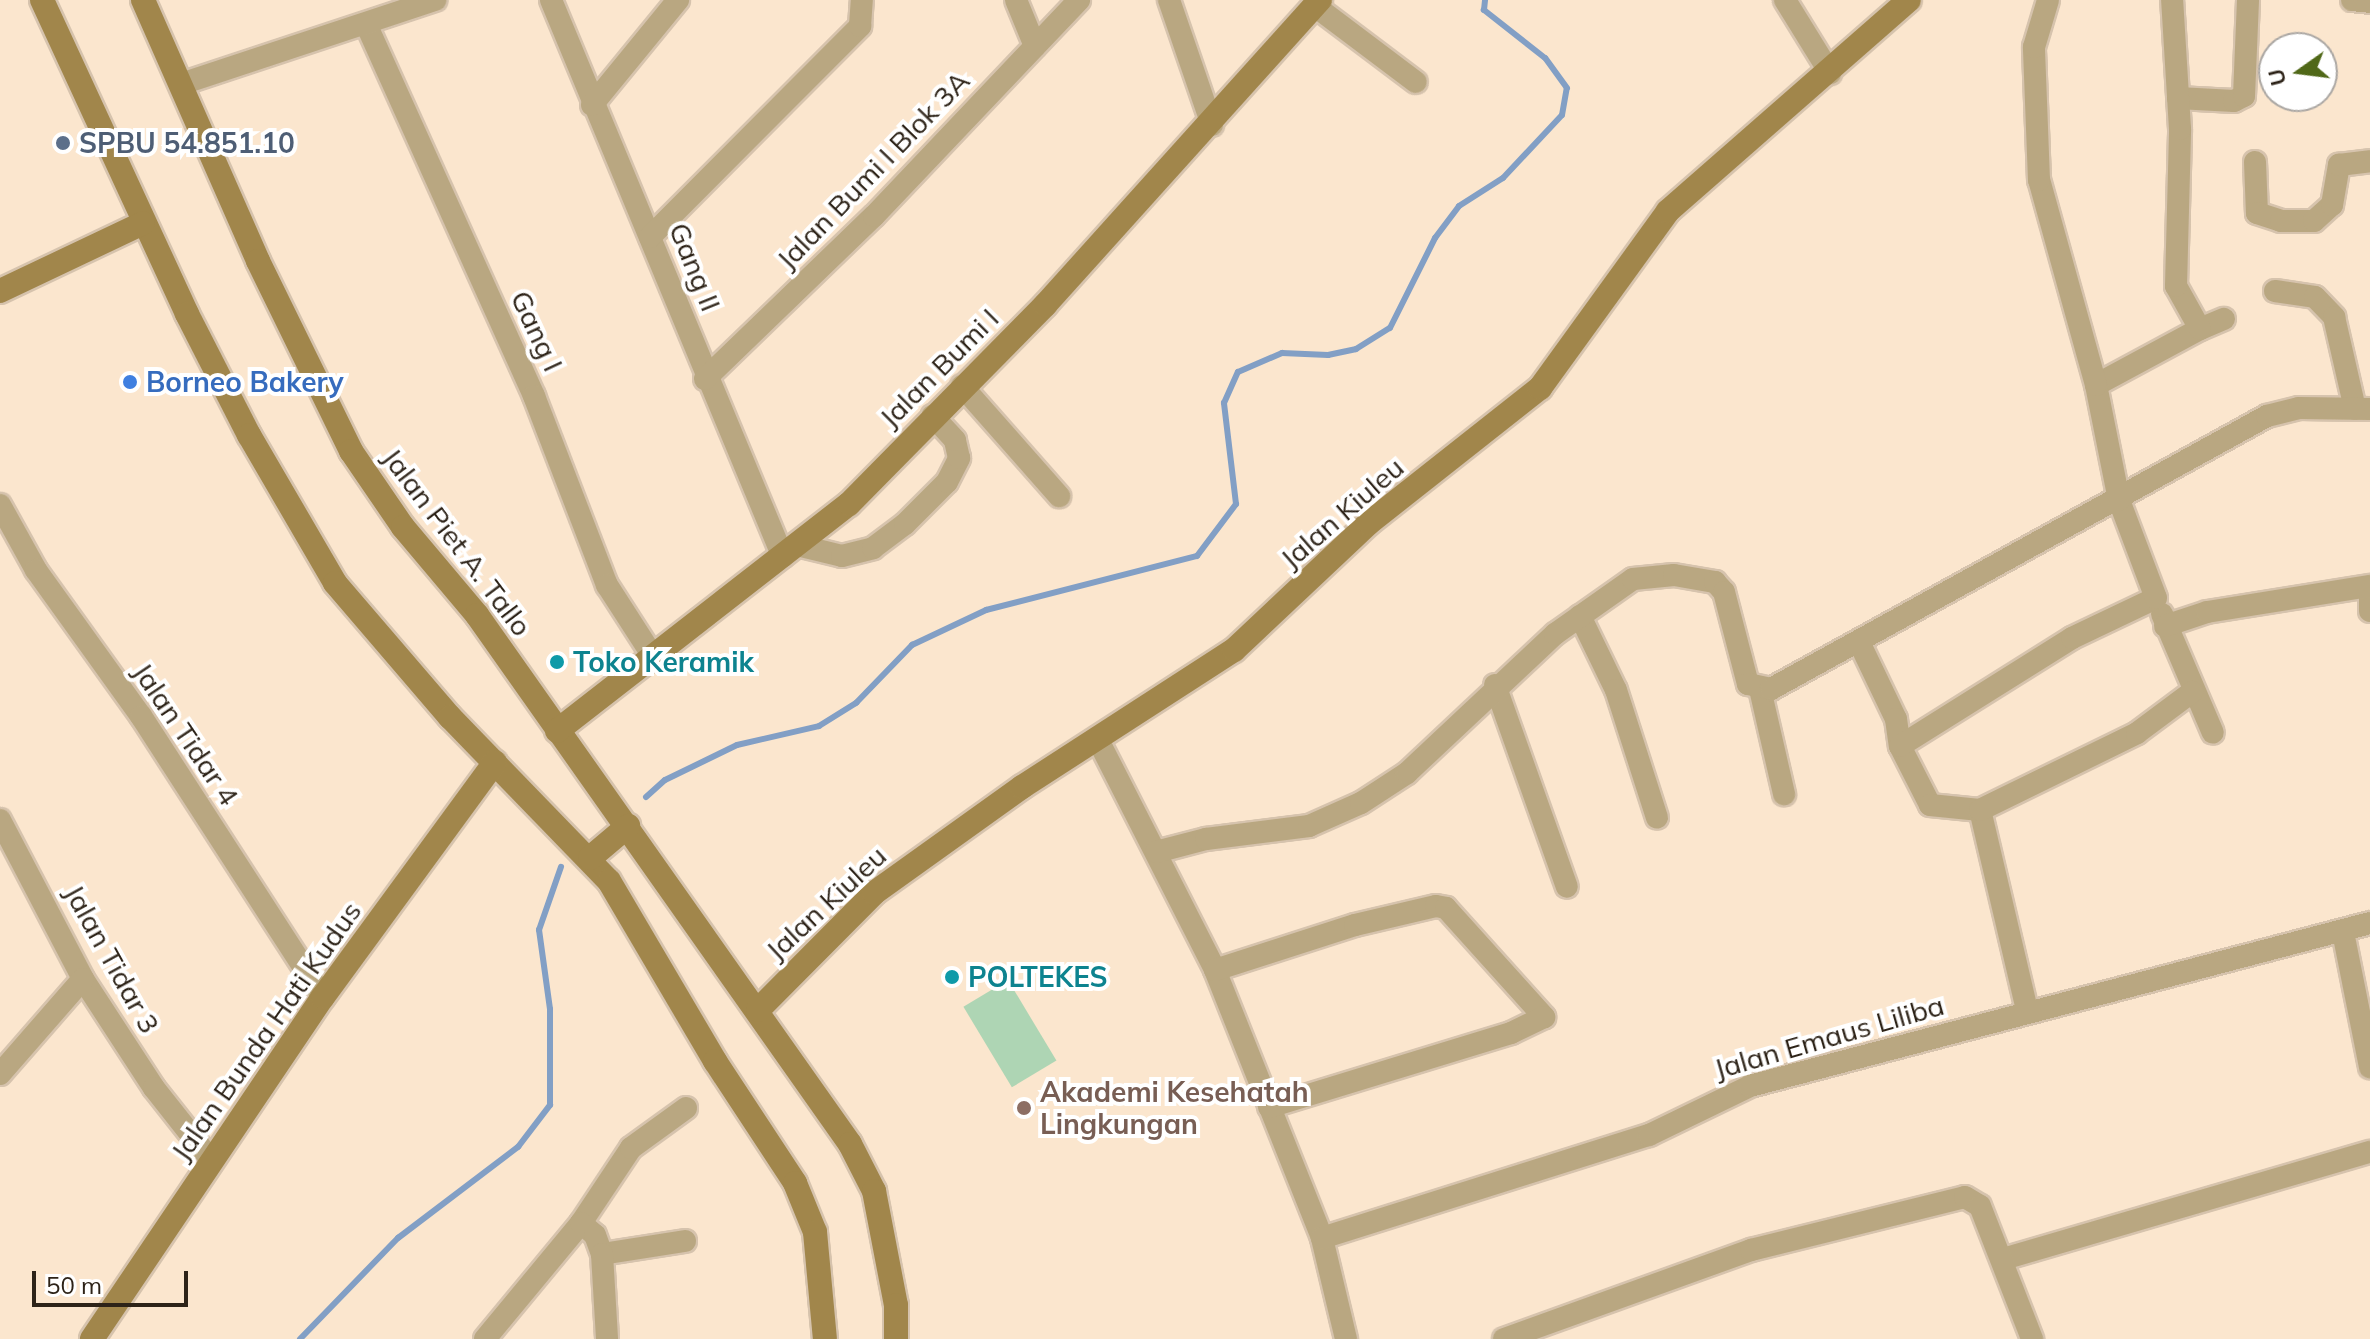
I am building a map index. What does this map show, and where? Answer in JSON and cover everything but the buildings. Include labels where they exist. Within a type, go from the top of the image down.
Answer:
[{"type":"street","points":[[42,0],[143,223],[249,435],[335,583],[495,762],[609,881],[715,1061],[795,1183],[815,1232],[825,1339]]},
{"type":"street","name":"Jalan Piet A. Tallo","points":[[143,0],[258,261],[351,451],[628,826],[850,1144],[874,1191],[896,1305],[896,1339]]},
{"type":"street","points":[[181,84],[367,26],[435,0]]},
{"type":"street","name":"Gang II","points":[[551,0],[592,105],[650,237],[705,379],[790,551]]},
{"type":"street","points":[[592,105],[678,0]]},
{"type":"street","points":[[650,237],[860,26],[862,0]]},
{"type":"street","points":[[1016,0],[1035,46]]},
{"type":"street","name":"Jalan Bumi I Blok 3A","points":[[705,379],[874,216],[1079,0]]},
{"type":"street","points":[[1169,0],[1212,125]]},
{"type":"street","points":[[1785,0],[1830,73]]},
{"type":"street","name":"Jalan Kiuleu","points":[[758,1010],[874,893],[1234,650],[1369,523],[1540,388],[1668,211],[1830,73],[1909,0]]},
{"type":"street","points":[[2048,0],[2034,47],[2039,180],[2096,385],[2119,500],[2165,626],[2213,733]]},
{"type":"street","points":[[2172,0],[2178,98],[2176,286],[2200,329]]},
{"type":"street","points":[[2178,98],[2244,96],[2248,0]]},
{"type":"street","points":[[2352,0],[2370,2]]},
{"type":"street","points":[[1317,3],[1416,82]]},
{"type":"street","name":"Jalan Bumi I","points":[[557,731],[849,504],[1212,125],[1317,3]]},
{"type":"street","name":"Gang I","points":[[367,26],[534,396],[607,585],[654,658]]},
{"type":"street","points":[[2255,162],[2257,213],[2281,221],[2314,221],[2332,205],[2339,165],[2370,161]]},
{"type":"street","points":[[0,291],[143,223]]},
{"type":"street","points":[[1760,689],[1860,644],[2267,416],[2299,408],[2362,409],[2334,317],[2315,297],[2275,291]]},
{"type":"street","points":[[2096,385],[2224,319]]},
{"type":"street","points":[[962,386],[1059,496]]},
{"type":"street","points":[[790,551],[842,556],[873,548],[905,524],[947,482],[959,458],[955,440],[933,416]]},
{"type":"street","name":"Jalan Tidar 4","points":[[0,505],[36,570],[141,716],[323,997]]},
{"type":"street","points":[[1156,852],[1206,839],[1309,826],[1339,814],[1407,773],[1495,685],[1580,616],[1633,579],[1674,575],[1715,582],[1724,592],[1743,673],[1760,689],[1784,794]]},
{"type":"street","points":[[2165,626],[2207,612],[2370,586]]},
{"type":"street","points":[[2370,597],[2370,611]]},
{"type":"street","points":[[1900,746],[2072,638],[2156,598]]},
{"type":"street","points":[[1580,616],[1616,690],[1657,818]]},
{"type":"street","points":[[1860,644],[1896,719],[1900,746],[1930,805],[1980,810],[2137,733],[2192,692]]},
{"type":"street","points":[[1495,685],[1567,887]]},
{"type":"street","points":[[1098,740],[1215,970],[1322,1238],[1346,1339]]},
{"type":"street","name":"Jalan Bunda Hati Kudus","points":[[92,1339],[210,1159],[323,997],[495,762]]},
{"type":"street","points":[[1980,810],[2027,1010]]},
{"type":"street","name":"Jalan Tidar 3","points":[[0,820],[83,979],[154,1088],[210,1159]]},
{"type":"street","points":[[590,858],[628,826]]},
{"type":"street","points":[[1215,970],[1355,925],[1436,906],[1446,908],[1544,1017],[1511,1033],[1269,1107]]},
{"type":"street","name":"Jalan Emaus Liliba","points":[[1322,1238],[1649,1135],[1750,1086],[2027,1010],[2370,923]]},
{"type":"street","points":[[2343,932],[2370,1067]]},
{"type":"street","points":[[0,1074],[83,979]]},
{"type":"street","points":[[485,1339],[581,1223],[631,1148],[686,1108]]},
{"type":"street","points":[[2003,1259],[2370,1152]]},
{"type":"street","points":[[1504,1339],[1751,1250],[1965,1197],[1980,1206],[2032,1339]]},
{"type":"street","points":[[581,1223],[595,1235],[602,1254],[607,1339]]},
{"type":"street","points":[[602,1254],[685,1241]]},
{"type":"green space","points":[[1008,980],[1056,1061],[1012,1087],[963,1007]]},
{"type":"waterway","points":[[646,797],[665,780],[737,745],[819,726],[856,703],[912,645],[986,610],[1197,556],[1236,504],[1224,403],[1238,372],[1282,353],[1328,355],[1356,349],[1390,328],[1435,238],[1459,206],[1503,178],[1562,115],[1567,88],[1545,58],[1484,10],[1485,0]]},
{"type":"waterway","points":[[300,1339],[398,1238],[518,1147],[550,1105],[550,1009],[539,930],[561,867]]},
{"type":"place","name":"SPBU 54.851.10","points":[[63,143]]},
{"type":"place","name":"Borneo Bakery","points":[[130,382]]},
{"type":"place","name":"Toko Keramik","points":[[557,662]]},
{"type":"place","name":"POLTEKES","points":[[952,977]]},
{"type":"place","name":"Akademi Kesehatah Lingkungan","points":[[1024,1108]]}]
